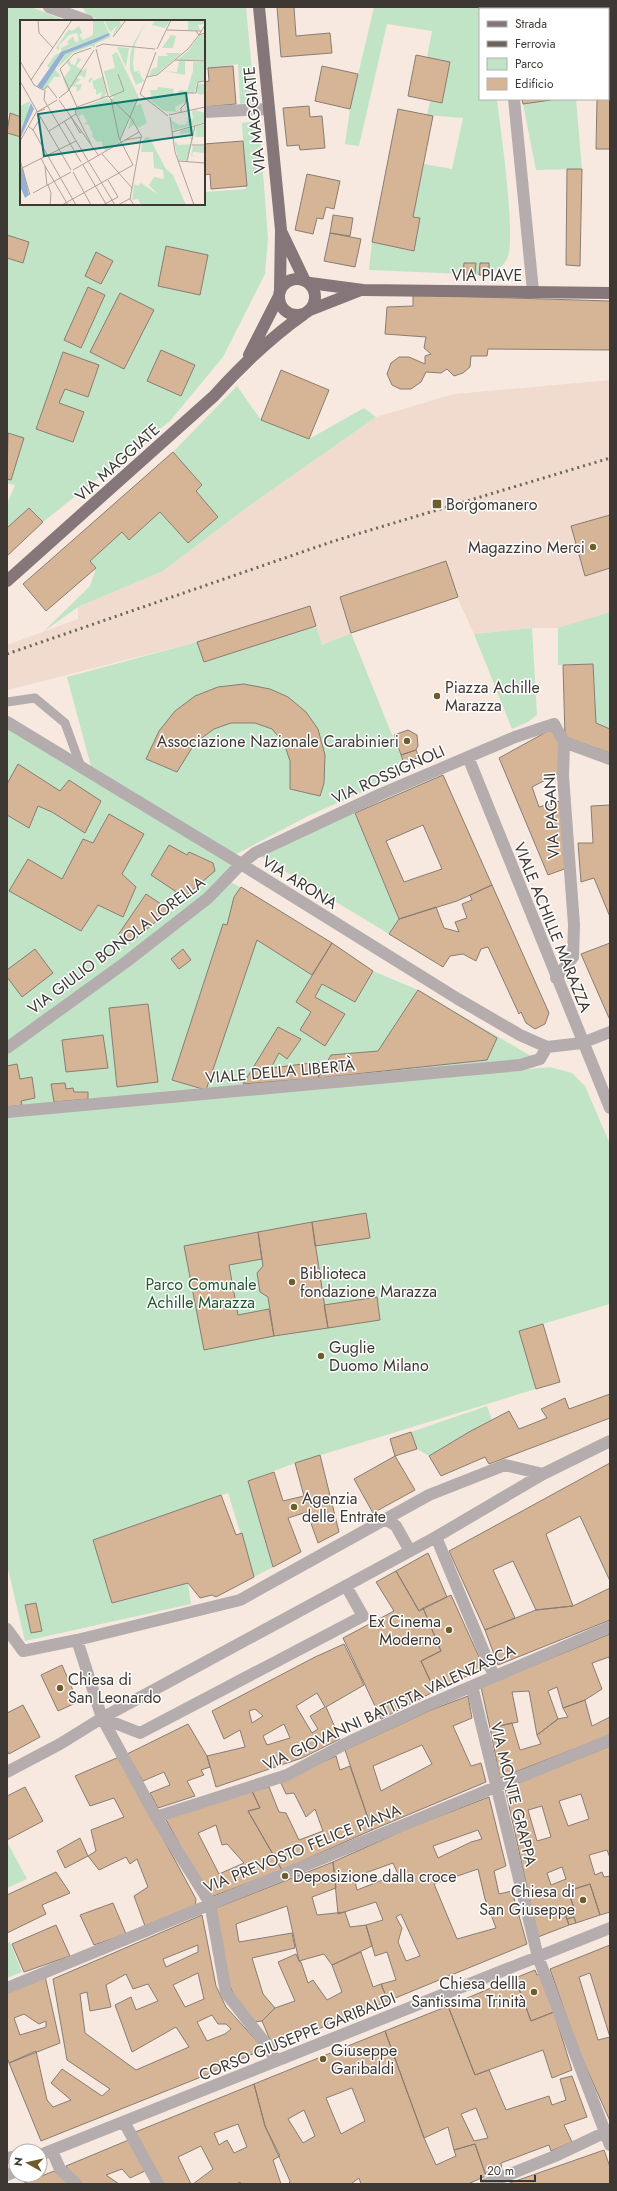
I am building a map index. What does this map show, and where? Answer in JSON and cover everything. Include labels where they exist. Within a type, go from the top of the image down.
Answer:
[{"type":"main road","name":"VIA MAGGIATE","points":[[244,363],[279,293],[281,230],[259,7]]},
{"type":"main road","name":"VIA MAGGIATE","points":[[281,230],[307,281]]},
{"type":"main road","points":[[298,278],[307,281],[313,288],[315,300],[307,312],[292,314],[287,312],[279,302],[279,293],[287,281],[298,278]]},
{"type":"main road","name":"VIA PIAVE","points":[[307,281],[363,290],[610,293]]},
{"type":"main road","name":"VIA PIAVE","points":[[307,312],[363,290]]},
{"type":"main road","name":"VIA MAGGIATE","points":[[7,581],[214,396],[244,363],[278,332],[307,312]]},
{"type":"street","points":[[49,7],[85,20]]},
{"type":"street","points":[[514,100],[522,167],[533,291]]},
{"type":"street","points":[[205,112],[269,110]]},
{"type":"street","name":"VIA ARONA","points":[[7,722],[241,864],[458,999],[520,1035],[547,1047]]},
{"type":"street","name":"VIA ROSSIGNOLI","points":[[241,864],[256,853],[352,807],[515,737],[554,724],[564,742]]},
{"type":"street","points":[[564,742],[610,759]]},
{"type":"street","name":"VIA PAGANI","points":[[556,978],[573,957],[574,925],[564,776],[564,742]]},
{"type":"street","name":"VIALE ACHILLE MARAZZA","points":[[468,758],[582,1043],[610,1108]]},
{"type":"street","name":"VIA GIULIO BONOLA LORELLA","points":[[7,1048],[126,962],[208,898],[241,864]]},
{"type":"street","points":[[547,1047],[582,1043],[610,1032]]},
{"type":"street","name":"VIALE DELLA LIBERTÀ","points":[[7,1112],[520,1065],[540,1059],[547,1047]]},
{"type":"street","points":[[7,1772],[60,1744],[102,1718],[436,1537],[543,1474],[610,1441]]},
{"type":"street","points":[[7,1629],[23,1651],[77,1640],[240,1600],[429,1495],[505,1465],[543,1474]]},
{"type":"street","points":[[385,1520],[396,1526],[410,1551]]},
{"type":"street","points":[[436,1537],[494,1676]]},
{"type":"street","points":[[102,1718],[140,1732],[363,1616],[346,1586]]},
{"type":"street","name":"VIA GIOVANNI BATTISTA VALENZASCA","points":[[156,1817],[287,1775],[350,1742],[472,1686],[610,1627]]},
{"type":"street","points":[[77,1640],[102,1718],[156,1817],[210,1903],[226,1993],[270,2049],[275,2061]]},
{"type":"street","name":"VIA MONTE GRAPPA","points":[[472,1686],[538,1957],[607,2131],[610,2145]]},
{"type":"street","name":"VIA PREVOSTO FELICE PIANA","points":[[7,1988],[210,1903],[610,1740]]},
{"type":"street","name":"CORSO GIUSEPPE GARIBALDI","points":[[48,2152],[610,1928]]},
{"type":"street","points":[[124,2122],[158,2184]]},
{"type":"street","points":[[486,2184],[555,2156],[607,2131]]},
{"type":"street","points":[[52,2151],[60,2169],[76,2184]]},
{"type":"lane","points":[[7,702],[35,698],[65,723],[81,767]]},
{"type":"shaded area","points":[[610,380],[610,612],[560,628],[532,628],[474,634],[457,597],[351,633],[322,645],[309,606],[197,642],[7,690],[7,645],[78,619],[78,607],[163,571],[249,506],[376,417],[454,394]]},
{"type":"green space","points":[[7,7],[31,7],[64,20],[20,20],[20,205],[205,205],[205,192],[246,189],[242,123],[259,121],[268,238],[265,274],[223,357],[170,421],[43,522],[29,508],[7,528],[7,504],[15,485],[7,483],[7,124],[10,114],[7,112]]},
{"type":"green space","points":[[246,7],[255,102],[240,104],[238,64],[208,68],[205,72],[205,20],[100,20],[88,16],[83,8]]},
{"type":"green space","points":[[374,7],[487,7],[479,8],[479,100],[497,100],[507,182],[510,230],[510,248],[507,259],[500,268],[489,275],[489,263],[480,263],[479,275],[475,275],[475,263],[464,263],[463,274],[369,270],[372,242],[413,251],[413,217],[424,164],[452,169],[463,118],[427,115],[430,101],[442,103],[427,57],[432,31],[387,24],[359,146],[345,144],[350,109]]},
{"type":"green space","points":[[610,7],[610,42],[609,8],[508,8]]},
{"type":"green space","points":[[522,100],[576,100],[582,169],[536,170]]},
{"type":"green space","points":[[237,386],[261,420],[309,439],[364,408],[376,417],[249,506],[163,571],[78,607],[43,632],[90,586],[96,568],[90,561],[122,532],[129,540],[160,512],[188,543],[218,517],[196,491],[202,485],[173,452]]},
{"type":"green space","points":[[610,612],[610,729],[596,723],[592,664],[558,665],[558,628]]},
{"type":"green space","points":[[316,626],[322,645],[351,633],[407,772],[308,816],[231,857],[241,864],[226,879],[332,943],[373,971],[418,990],[538,1060],[7,1112],[7,722],[93,774],[67,677],[197,642],[204,662]]},
{"type":"green space","points":[[532,628],[537,715],[528,722],[512,729],[474,634]]},
{"type":"green space","points":[[352,807],[399,919],[389,934],[255,853]]},
{"type":"green space","name":"Parco Comunale Achille Marazza","points":[[550,1067],[572,1073],[585,1086],[610,1144],[610,1304],[519,1331],[536,1389],[295,1463],[248,1481],[273,1567],[254,1577],[228,1493],[93,1540],[112,1603],[188,1583],[191,1604],[25,1641],[7,1565],[7,1116]]},
{"type":"green space","points":[[487,1406],[492,1420],[429,1456],[417,1449],[411,1432]]},
{"type":"green space","points":[[7,1842],[27,1879],[7,1888]]},
{"type":"green space","points":[[10,1942],[22,1972],[7,1978],[7,1943]]},
{"type":"building","points":[[277,7],[294,7],[296,36],[330,33],[332,53],[281,57]]},
{"type":"building","points":[[508,7],[533,7],[533,8]]},
{"type":"building","points":[[610,42],[610,149],[596,149],[597,100],[609,100]]},
{"type":"building","points":[[416,55],[450,62],[442,103],[408,96]]},
{"type":"building","points":[[233,66],[236,104],[205,107],[205,82],[209,81],[208,68]]},
{"type":"building","points":[[322,66],[358,74],[350,109],[315,101]]},
{"type":"building","points":[[522,100],[551,100],[523,104]]},
{"type":"building","points":[[309,106],[310,117],[322,116],[325,148],[300,150],[299,145],[287,146],[283,108]]},
{"type":"building","points":[[398,109],[433,116],[413,217],[420,218],[414,251],[372,242]]},
{"type":"building","points":[[10,113],[20,117],[20,137],[7,133]]},
{"type":"building","points":[[243,141],[247,186],[211,189],[210,174],[205,175],[205,144]]},
{"type":"building","points":[[567,169],[582,169],[580,266],[566,265]]},
{"type":"building","points":[[307,174],[340,181],[334,209],[326,207],[323,219],[317,218],[313,234],[295,230]]},
{"type":"building","points":[[333,215],[353,218],[350,236],[330,233]]},
{"type":"building","points":[[330,233],[361,239],[355,267],[324,261]]},
{"type":"building","points":[[7,235],[29,242],[23,263],[7,258]]},
{"type":"building","points":[[166,246],[208,255],[200,295],[158,286]]},
{"type":"building","points":[[96,252],[113,261],[101,284],[85,276]]},
{"type":"building","points":[[464,263],[476,263],[475,275],[463,274]]},
{"type":"building","points":[[480,263],[489,263],[489,275],[479,275]]},
{"type":"building","points":[[88,287],[105,295],[81,348],[64,340]]},
{"type":"building","points":[[120,293],[154,310],[124,369],[90,352]]},
{"type":"building","points":[[413,295],[610,301],[610,350],[488,349],[487,356],[471,356],[470,367],[463,373],[454,376],[447,369],[441,373],[426,372],[421,382],[411,389],[400,389],[392,385],[387,374],[391,363],[399,357],[409,357],[425,364],[425,356],[431,354],[424,348],[426,337],[385,334],[387,307],[413,306]]},
{"type":"building","points":[[161,350],[195,365],[181,396],[147,381]]},
{"type":"building","points":[[63,352],[99,365],[88,397],[65,389],[59,403],[84,412],[73,442],[36,429]]},
{"type":"building","points":[[281,370],[329,390],[309,439],[261,420]]},
{"type":"building","points":[[8,433],[24,438],[11,480],[7,479]]},
{"type":"building","points":[[173,452],[202,485],[196,491],[218,517],[188,543],[160,512],[129,540],[122,532],[90,561],[96,568],[46,611],[23,584]]},
{"type":"building","points":[[29,508],[43,522],[7,556],[7,528]]},
{"type":"building","name":"Magazzino Merci","points":[[610,515],[610,568],[585,576],[571,526]]},
{"type":"building","points":[[446,561],[458,597],[351,633],[340,597]]},
{"type":"building","points":[[310,606],[316,626],[204,662],[197,642]]},
{"type":"building","points":[[593,664],[596,723],[610,729],[610,753],[565,737],[563,665]]},
{"type":"building","points":[[244,684],[270,689],[288,697],[306,712],[318,729],[325,755],[324,783],[320,796],[290,789],[290,761],[284,743],[272,729],[255,723],[231,723],[214,729],[195,743],[177,772],[146,759],[159,731],[175,711],[195,696],[218,687]]},
{"type":"building","name":"Associazione Nazionale Carabinieri","points":[[408,730],[417,735],[418,746],[416,750],[401,755],[394,735]]},
{"type":"building","points":[[550,730],[558,736],[561,772],[532,787],[539,807],[560,801],[567,868],[548,875],[499,758]]},
{"type":"building","points":[[416,750],[419,757],[404,763],[401,755]]},
{"type":"building","points":[[18,764],[60,791],[69,780],[101,801],[85,833],[52,812],[38,806],[29,828],[7,815],[7,784]]},
{"type":"building","points":[[443,775],[492,885],[457,901],[399,919],[355,813]],"holes":[[[423,825],[442,869],[404,882],[386,841]]]},
{"type":"building","points":[[610,805],[610,917],[594,878],[581,882],[578,843],[593,843],[591,806]]},
{"type":"building","points":[[109,814],[144,834],[122,874],[136,887],[123,917],[98,905],[81,931],[9,891],[28,859],[62,879],[83,839],[93,843]]},
{"type":"building","points":[[169,845],[187,855],[189,852],[213,863],[215,871],[184,897],[151,875]]},
{"type":"building","points":[[492,885],[549,1013],[545,1024],[535,1029],[526,1023],[521,1012],[519,1014],[488,947],[481,949],[476,961],[463,954],[450,956],[443,967],[389,934],[399,919],[436,907],[444,928],[459,932],[455,922],[467,918],[462,904],[472,900],[470,895]]},
{"type":"building","points":[[241,887],[332,943],[312,975],[257,940],[206,1090],[172,1080],[223,924],[227,925],[234,897]]},
{"type":"building","points":[[146,894],[170,910],[130,943],[118,935]]},
{"type":"building","points":[[332,943],[373,971],[355,1002],[322,984],[315,997],[345,1014],[325,1046],[300,1030],[311,1012],[296,1002]]},
{"type":"building","points":[[610,943],[610,1018],[609,1018],[581,954]]},
{"type":"building","points":[[35,949],[53,973],[22,997],[7,977],[7,970]]},
{"type":"building","points":[[183,949],[191,960],[179,969],[171,959]]},
{"type":"building","points":[[418,990],[497,1038],[487,1060],[318,1078],[331,1055],[378,1051]]},
{"type":"building","points":[[148,1004],[158,1082],[117,1087],[109,1008]]},
{"type":"building","points":[[278,1027],[301,1039],[287,1059],[279,1053],[271,1068],[319,1062],[318,1078],[243,1084]]},
{"type":"building","points":[[103,1035],[108,1068],[66,1072],[62,1040]]},
{"type":"building","points":[[17,1064],[20,1079],[32,1077],[35,1098],[21,1101],[22,1105],[7,1107],[7,1066]]},
{"type":"building","points":[[65,1083],[66,1089],[73,1088],[74,1092],[88,1092],[88,1099],[54,1102],[51,1084]]},
{"type":"building","points":[[366,1213],[370,1238],[315,1246],[312,1222]]},
{"type":"building","points":[[312,1222],[328,1328],[274,1336],[268,1297],[260,1292],[257,1273],[263,1266],[258,1232]]},
{"type":"building","points":[[258,1232],[262,1259],[229,1265],[238,1315],[269,1309],[274,1336],[204,1350],[184,1246]]},
{"type":"building","points":[[377,1297],[380,1320],[328,1328],[324,1305]]},
{"type":"building","points":[[543,1324],[560,1382],[536,1389],[519,1331]]},
{"type":"building","points":[[610,1394],[610,1418],[489,1464],[485,1457],[441,1476],[429,1456],[469,1432],[509,1411],[519,1429],[547,1418],[541,1409],[565,1398],[569,1409]]},
{"type":"building","points":[[411,1432],[417,1449],[395,1456],[390,1439]]},
{"type":"building","name":"Agenzia delle Entrate","points":[[320,1455],[339,1532],[318,1543],[307,1512],[288,1518],[301,1552],[273,1567],[248,1481],[274,1472],[283,1501],[304,1496],[295,1463]]},
{"type":"building","points":[[395,1456],[415,1490],[373,1513],[354,1479]]},
{"type":"building","points":[[610,1463],[610,1581],[580,1516],[546,1534],[573,1606],[536,1610],[513,1561],[493,1570],[515,1618],[485,1630],[449,1551]]},
{"type":"building","points":[[221,1495],[236,1535],[242,1533],[254,1577],[216,1597],[212,1595],[200,1598],[188,1583],[112,1603],[93,1540]]},
{"type":"building","points":[[428,1553],[447,1597],[419,1611],[396,1571]]},
{"type":"building","points":[[396,1571],[419,1611],[423,1608],[441,1651],[421,1661],[435,1691],[381,1719],[343,1638],[394,1611],[376,1582]]},
{"type":"building","points":[[610,1588],[610,1620],[498,1665],[485,1630],[536,1610],[573,1606]]},
{"type":"building","name":"Ex Cinema Moderno","points":[[451,1595],[484,1668],[435,1691],[421,1661],[441,1651],[423,1608]]},
{"type":"building","points":[[36,1603],[42,1631],[31,1633],[25,1605]]},
{"type":"building","points":[[610,1634],[610,1662],[609,1657],[592,1663],[602,1689],[585,1700],[563,1708],[557,1687],[548,1691],[558,1719],[537,1735],[529,1691],[512,1692],[518,1722],[490,1728],[481,1687]]},
{"type":"building","points":[[344,1644],[364,1685],[326,1707],[340,1739],[302,1758],[216,1787],[207,1756],[245,1747],[240,1730],[224,1739],[212,1711],[315,1657]],"holes":[[[317,1693],[325,1707],[310,1716],[318,1729],[312,1733],[296,1706]],[[255,1709],[263,1716],[252,1723],[249,1711]],[[284,1724],[290,1738],[267,1745],[263,1736]]]},
{"type":"building","name":"Chiesa di San Leonardo","points":[[62,1665],[78,1702],[58,1711],[41,1675]]},
{"type":"building","points":[[468,1696],[472,1718],[453,1726],[471,1766],[481,1763],[486,1782],[372,1830],[345,1750],[431,1710]],"holes":[[[422,1745],[432,1764],[381,1791],[373,1766]]]},
{"type":"building","points":[[585,1700],[592,1726],[610,1717],[610,1735],[500,1778],[490,1728],[512,1723],[520,1750],[541,1744],[537,1735],[558,1719],[568,1717],[563,1708]]},
{"type":"building","points":[[23,1705],[40,1737],[9,1754],[7,1750],[7,1713]]},
{"type":"building","points":[[188,1724],[207,1756],[210,1767],[201,1770],[204,1775],[187,1781],[195,1796],[158,1808],[150,1793],[170,1785],[164,1772],[143,1781],[127,1754]]},
{"type":"building","points":[[610,1746],[610,1858],[607,1850],[589,1855],[595,1875],[602,1872],[604,1877],[610,1876],[610,1912],[600,1915],[590,1884],[568,1891],[574,1908],[564,1911],[569,1925],[538,1937],[505,1788]],"holes":[[[581,1794],[589,1819],[568,1826],[559,1801]],[[542,1806],[551,1837],[537,1841],[528,1810]],[[562,1867],[566,1879],[551,1885],[547,1873]]]},
{"type":"building","points":[[336,1756],[340,1770],[350,1766],[372,1830],[282,1870],[248,1811],[260,1808],[252,1791],[269,1787],[279,1812],[286,1813],[299,1840],[323,1831],[315,1809],[306,1817],[294,1793],[286,1794],[280,1781]]},
{"type":"building","points":[[119,1757],[196,1899],[195,1906],[145,1926],[134,1896],[148,1887],[137,1859],[130,1864],[126,1857],[99,1870],[88,1856],[96,1851],[91,1830],[124,1817],[114,1798],[90,1806],[75,1776]]},
{"type":"building","points":[[25,1787],[43,1821],[7,1840],[7,1796]]},
{"type":"building","points":[[252,1791],[260,1808],[248,1811],[282,1870],[211,1897],[199,1880],[165,1818]],"holes":[[[216,1825],[222,1845],[227,1844],[244,1863],[219,1874],[198,1833]]]},
{"type":"building","points":[[489,1797],[506,1866],[494,1871],[499,1894],[512,1891],[527,1944],[388,2001],[381,1984],[396,1980],[387,1952],[375,1956],[366,1925],[383,1920],[376,1902],[338,1914],[333,1862],[411,1827]],"holes":[[[478,1830],[482,1839],[471,1842],[438,1858],[433,1846]],[[393,1863],[398,1874],[357,1890],[354,1877]],[[478,1869],[485,1899],[496,1928],[457,1939],[434,1884]],[[401,1914],[420,1956],[406,1961],[398,1942],[402,1928],[396,1917]]]},
{"type":"building","points":[[80,1838],[88,1856],[65,1868],[57,1851]]},
{"type":"building","points":[[333,1862],[336,1888],[312,1897],[317,1915],[345,1912],[350,1927],[366,1925],[372,1946],[332,1965],[324,1954],[299,1961],[287,1906],[236,1924],[239,1942],[292,1933],[295,1948],[252,1958],[263,1994],[275,2008],[262,2021],[253,2022],[236,2001],[226,1976],[216,1908]]},
{"type":"building","points":[[56,1872],[70,1893],[42,1905],[46,1914],[7,1933],[7,1895]]},
{"type":"building","name":"Chiesa di San Giuseppe","points":[[590,1884],[600,1915],[576,1923],[574,1917],[567,1919],[564,1911],[574,1908],[568,1891]]},
{"type":"building","points":[[113,1903],[126,1934],[94,1945],[80,1915]]},
{"type":"building","points":[[202,1915],[216,1986],[226,2007],[264,2049],[206,2075],[41,2141],[9,2063],[36,2051],[47,2100],[53,2107],[71,2100],[51,2083],[62,2069],[102,2096],[110,2089],[67,2060],[53,1979]],"holes":[[[198,1945],[198,1952],[166,1967],[163,1959]],[[198,1973],[204,1999],[185,2007],[173,1985]],[[126,1974],[133,1989],[148,1984],[158,2001],[136,2010],[131,1997],[115,2005],[132,2052],[176,2027],[189,2047],[136,2070],[85,2033],[80,1994],[87,1992],[90,2011],[111,2007],[106,1985]],[[212,2015],[218,2024],[226,2024],[231,2029],[225,2034],[207,2041],[197,2022]]]},
{"type":"building","points":[[574,1917],[576,1923],[569,1925],[567,1919]]},
{"type":"building","points":[[56,1925],[70,1956],[24,1972],[12,1944]]},
{"type":"building","points":[[610,1945],[610,2037],[610,2121],[577,2047],[550,1969]],"holes":[[[590,1973],[610,2037],[598,2040],[579,1977]]]},
{"type":"building","points":[[361,1952],[373,1987],[381,1984],[388,2001],[273,2047],[262,2021],[275,2008],[295,2001],[278,1962],[296,1954],[301,1962],[308,1983],[313,1980],[327,2000],[342,1992],[332,1965]]},
{"type":"building","name":"Chiesa dellla Santissima Trinità","points":[[535,1970],[537,1975],[542,1973],[554,2012],[531,2021],[515,1978]]},
{"type":"building","points":[[45,1976],[60,2043],[9,2063],[7,2058],[7,1993]],"holes":[[[24,2014],[39,2024],[46,2021],[46,2027],[20,2035],[14,2018]]]},
{"type":"building","points":[[515,1978],[531,2021],[554,2012],[572,2070],[552,2078],[543,2050],[475,2075],[448,2006]]},
{"type":"building","points":[[448,2006],[475,2075],[489,2070],[506,2110],[549,2096],[552,2105],[566,2100],[560,2079],[572,2076],[587,2117],[564,2125],[572,2142],[551,2151],[549,2145],[501,2163],[502,2171],[486,2176],[475,2144],[454,2150],[448,2127],[424,2138],[385,2031]],"holes":[[[476,2108],[488,2138],[474,2141],[461,2114]]]},
{"type":"building","points":[[385,2031],[424,2138],[436,2165],[456,2156],[454,2150],[475,2144],[486,2176],[468,2184],[361,2184],[359,2178],[351,2184],[289,2184],[290,2181],[265,2126],[254,2084]],"holes":[[[352,2088],[365,2121],[341,2134],[326,2098]],[[304,2110],[315,2136],[303,2143],[288,2119]]]},
{"type":"building","points":[[254,2084],[265,2126],[280,2156],[273,2160],[281,2184],[241,2184],[240,2182],[236,2184],[193,2184],[213,2169],[201,2146],[178,2157],[191,2184],[162,2184],[133,2133]],"holes":[[[238,2124],[247,2147],[234,2153],[227,2140],[219,2145],[214,2133]]]},
{"type":"building","points":[[131,2139],[147,2170],[130,2178],[122,2169],[106,2175],[119,2184],[83,2184],[75,2178],[66,2166]]},
{"type":"building","points":[[604,2150],[610,2167],[610,2184],[507,2184]]},
{"type":"building","points":[[54,2171],[70,2184],[22,2184],[48,2183],[48,2173]]},
{"type":"railway","points":[[7,654],[334,541],[610,458]]},
{"type":"place","name":"Borgomanero","points":[[437,504]]},
{"type":"place","name":"Magazzino Merci","points":[[593,547]]},
{"type":"place","name":"Piazza Achille Marazza","points":[[437,696]]},
{"type":"place","name":"Associazione Nazionale Carabinieri","points":[[407,741]]},
{"type":"place","name":"Biblioteca fondazione Marazza","points":[[292,1282]]},
{"type":"place","name":"Guglie Duomo Milano","points":[[321,1356]]},
{"type":"place","name":"Agenzia delle Entrate","points":[[294,1507]]},
{"type":"place","name":"Ex Cinema Moderno","points":[[449,1630]]},
{"type":"place","name":"Chiesa di San Leonardo","points":[[60,1688]]},
{"type":"place","name":"Deposizione dalla croce","points":[[285,1876]]},
{"type":"place","name":"Chiesa di San Giuseppe","points":[[583,1900]]},
{"type":"place","name":"Chiesa dellla Santissima Trinità","points":[[534,1992]]},
{"type":"place","name":"Giuseppe Garibaldi","points":[[323,2059]]}]
